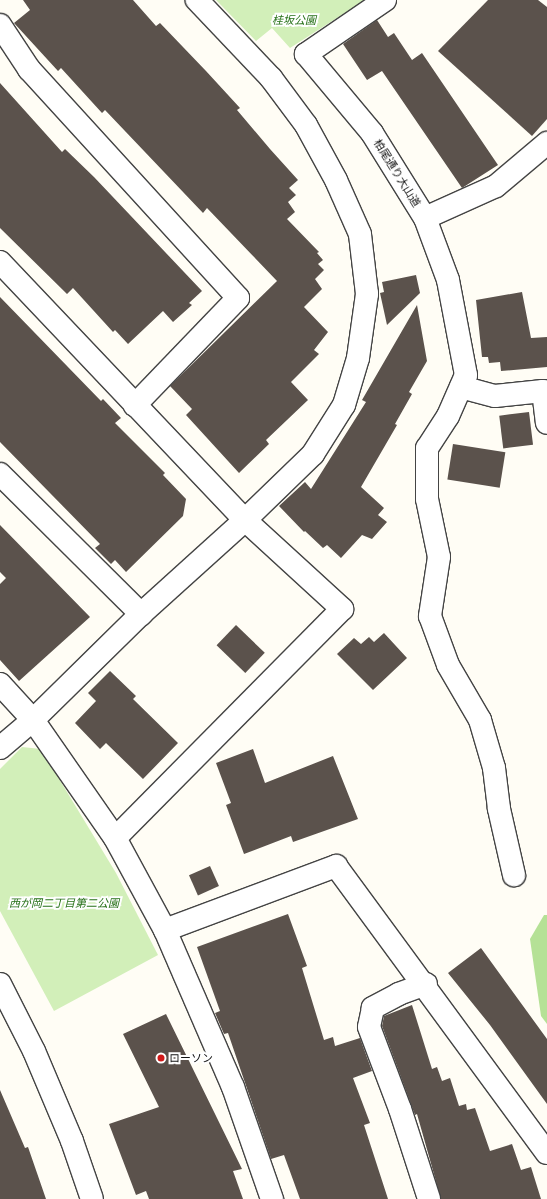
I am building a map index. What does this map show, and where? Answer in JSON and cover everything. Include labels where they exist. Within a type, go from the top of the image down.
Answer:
[{"type":"street","points":[[0,748],[33,720],[140,614],[245,520],[312,454],[344,405],[358,358],[367,294],[360,234],[336,180],[306,125],[271,78],[197,0]]},
{"type":"street","name":"柏尾通り大山道","points":[[386,0],[306,54],[372,133],[425,218],[496,186],[547,144]]},
{"type":"street","points":[[0,25],[29,69],[238,298],[135,405]]},
{"type":"street","points":[[425,218],[448,280],[466,375],[448,416],[427,448],[427,499],[440,557],[430,616],[448,665],[480,720],[494,768],[499,809],[514,875]]},
{"type":"street","points":[[0,262],[245,520],[342,609],[115,838]]},
{"type":"street","points":[[461,386],[495,396],[543,391],[547,423]]},
{"type":"street","points":[[0,474],[140,614]]},
{"type":"street","points":[[0,684],[33,720],[115,838],[165,930],[233,1087],[272,1199]]},
{"type":"street","points":[[165,930],[336,866],[426,984],[547,1153]]},
{"type":"street","points":[[0,984],[34,1051],[72,1141],[92,1199]]},
{"type":"street","points":[[426,984],[399,994],[373,1008],[369,1027],[400,1109],[429,1199]]},
{"type":"green space","name":"桂坂公園","points":[[216,0],[365,0],[290,48],[272,28],[256,41]]},
{"type":"green space","name":"西が岡二丁目第二公園","points":[[22,747],[41,749],[116,873],[158,955],[54,1011],[0,911],[0,769]]},
{"type":"green space","points":[[544,915],[547,915],[547,1024],[541,1016],[530,939]]},
{"type":"building","points":[[23,0],[133,0],[156,26],[160,23],[240,108],[237,110],[298,180],[289,188],[296,195],[288,202],[295,212],[287,219],[319,252],[317,253],[323,260],[318,264],[324,270],[315,279],[322,289],[304,307],[328,332],[314,350],[319,354],[291,382],[308,400],[266,440],[269,444],[239,473],[186,415],[192,409],[170,386],[277,281],[207,208],[203,213],[105,110],[102,113],[61,68],[58,71],[14,23],[30,10]]},
{"type":"building","points":[[488,0],[538,0],[547,7],[547,119],[532,136],[438,51]]},
{"type":"building","points":[[377,20],[388,37],[394,33],[412,60],[422,53],[498,165],[462,188],[382,71],[367,80],[343,44]]},
{"type":"building","points":[[0,83],[62,152],[65,149],[94,177],[202,291],[189,303],[192,305],[173,322],[163,311],[128,344],[115,330],[113,332],[73,288],[67,294],[0,228]]},
{"type":"building","points":[[416,275],[420,293],[387,325],[380,293],[384,292],[382,282]]},
{"type":"building","points":[[522,292],[531,338],[547,337],[547,367],[501,371],[500,362],[489,363],[488,357],[482,357],[476,300]]},
{"type":"building","points":[[0,297],[101,401],[103,399],[121,418],[115,423],[165,473],[163,475],[186,499],[183,516],[126,572],[115,560],[111,564],[95,548],[100,544],[0,442]]},
{"type":"building","points":[[417,305],[427,361],[409,392],[412,394],[395,424],[397,425],[361,487],[384,508],[378,515],[387,522],[372,539],[362,535],[341,558],[327,545],[323,548],[305,531],[304,532],[279,506],[305,482],[311,489],[366,402],[362,400]]},
{"type":"building","points":[[529,412],[533,445],[503,448],[499,416]]},
{"type":"building","points":[[453,444],[505,452],[500,488],[447,480]]},
{"type":"building","points":[[0,525],[90,617],[19,681],[0,660],[0,584],[6,578],[0,572]]},
{"type":"building","points":[[236,625],[265,653],[245,673],[217,645]]},
{"type":"building","points":[[384,633],[407,658],[373,690],[337,654],[354,638],[361,644],[369,637],[374,642]]},
{"type":"building","points":[[110,671],[136,696],[133,699],[178,743],[143,779],[106,743],[100,749],[75,723],[96,701],[88,693]]},
{"type":"building","points":[[253,749],[265,783],[333,756],[358,819],[293,842],[291,836],[244,854],[226,805],[231,803],[216,763]]},
{"type":"building","points":[[210,866],[219,886],[198,895],[189,875]]},
{"type":"building","points":[[288,914],[307,966],[302,968],[324,1040],[333,1037],[335,1046],[360,1038],[372,1071],[353,1078],[370,1123],[364,1125],[388,1199],[300,1199],[284,1155],[271,1159],[228,1033],[224,1034],[215,1013],[220,1011],[197,947]]},
{"type":"building","points":[[481,948],[547,1039],[547,1104],[490,1025],[448,973]]},
{"type":"building","points":[[412,1005],[432,1069],[437,1067],[442,1081],[450,1078],[459,1106],[466,1104],[467,1110],[475,1108],[490,1151],[512,1144],[521,1170],[531,1167],[541,1199],[441,1199],[417,1114],[415,1115],[382,1026],[384,1016]]},
{"type":"building","points":[[166,1014],[242,1169],[233,1171],[243,1199],[149,1199],[146,1191],[136,1195],[109,1124],[159,1107],[123,1034]]},
{"type":"building","points":[[0,1090],[25,1148],[28,1147],[46,1199],[0,1199]]},
{"type":"place","name":"ローソン","points":[[161,1058]]}]
